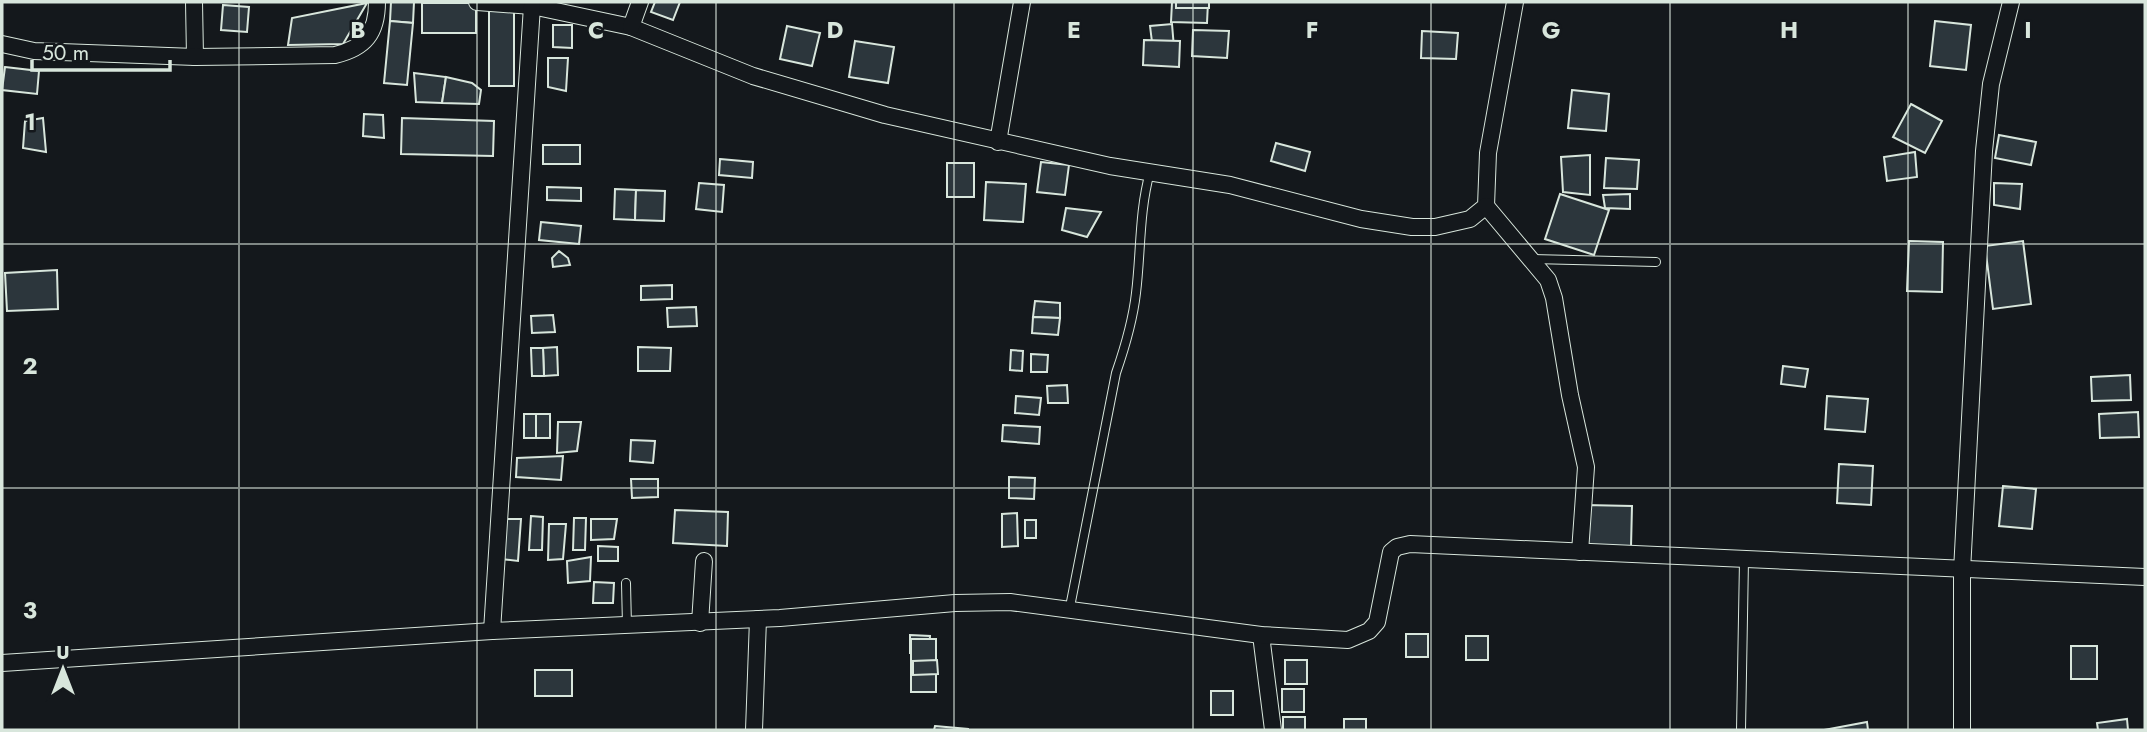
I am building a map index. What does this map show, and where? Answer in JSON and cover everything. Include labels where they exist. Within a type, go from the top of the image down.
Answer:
[{"type":"street","points":[[194,2],[195,57]]},
{"type":"street","points":[[2,44],[34,51],[195,57],[335,55],[352,51],[370,37],[376,23],[377,2]]},
{"type":"street","points":[[477,2],[533,6],[631,27],[753,76],[885,115],[1110,166],[1230,184],[1361,219],[1412,228],[1456,224],[1486,206]]},
{"type":"street","points":[[631,27],[640,2]]},
{"type":"street","points":[[998,142],[1022,2]]},
{"type":"street","points":[[1515,2],[1488,153],[1486,206],[1548,280],[1554,298],[1570,395],[1586,467],[1580,552]]},
{"type":"street","points":[[1962,730],[1962,571],[1984,151],[1991,84],[2011,2]]},
{"type":"street","points":[[492,632],[533,6]]},
{"type":"street","points":[[2,663],[492,632],[700,623],[955,603],[1010,602],[1069,612],[1261,635],[1348,640],[1369,632],[1381,610],[1388,559],[1391,552],[1403,545],[2145,578]]},
{"type":"street","points":[[700,623],[704,561]]},
{"type":"street","points":[[754,730],[758,619]]},
{"type":"street","points":[[1261,635],[1273,730]]},
{"type":"lane","points":[[1069,612],[1116,373],[1127,342],[1136,294],[1144,191],[1150,171]]},
{"type":"lane","points":[[1532,259],[1656,262]]},
{"type":"lane","points":[[1741,730],[1744,560]]},
{"type":"lane","points":[[626,583],[627,626]]},
{"type":"building","points":[[391,2],[414,2],[413,23],[390,21]]},
{"type":"building","points":[[655,2],[680,2],[673,20],[651,12]]},
{"type":"building","points":[[1172,2],[1208,2],[1207,23],[1171,22]]},
{"type":"building","points":[[1176,2],[1209,2],[1209,8],[1176,8]]},
{"type":"building","points":[[367,3],[343,44],[288,45],[292,18]]},
{"type":"building","points":[[422,3],[476,3],[476,33],[422,33]]},
{"type":"building","points":[[223,5],[249,7],[247,32],[221,30]]},
{"type":"building","points":[[489,8],[514,8],[514,86],[489,86]]},
{"type":"building","points":[[390,21],[413,23],[407,85],[384,83]]},
{"type":"building","points":[[1935,21],[1971,25],[1966,70],[1930,66]]},
{"type":"building","points":[[1172,24],[1174,48],[1153,50],[1150,26]]},
{"type":"building","points":[[553,25],[572,25],[572,48],[553,47]]},
{"type":"building","points":[[787,26],[820,33],[812,66],[780,59]]},
{"type":"building","points":[[1193,30],[1229,31],[1227,58],[1192,56]]},
{"type":"building","points":[[1422,31],[1458,33],[1456,59],[1421,58]]},
{"type":"building","points":[[1144,40],[1180,41],[1179,67],[1143,65]]},
{"type":"building","points":[[855,41],[894,47],[888,83],[849,77]]},
{"type":"building","points":[[548,58],[568,58],[566,91],[548,87]]},
{"type":"building","points":[[5,67],[39,71],[37,94],[2,90]]},
{"type":"building","points":[[414,73],[446,77],[442,103],[416,102]]},
{"type":"building","points":[[446,77],[472,83],[481,90],[479,104],[442,103]]},
{"type":"building","points":[[1572,90],[1609,94],[1606,131],[1568,128]]},
{"type":"building","points":[[1911,104],[1942,121],[1925,153],[1893,137]]},
{"type":"building","points":[[364,114],[383,115],[384,138],[363,136]]},
{"type":"building","points":[[43,118],[46,152],[23,148],[25,121]]},
{"type":"building","points":[[402,118],[494,121],[493,156],[401,154]]},
{"type":"building","points":[[1999,135],[2036,142],[2031,165],[1995,158]]},
{"type":"building","points":[[1276,143],[1310,152],[1305,171],[1271,161]]},
{"type":"building","points":[[543,145],[580,145],[580,164],[543,164]]},
{"type":"building","points":[[1915,152],[1917,177],[1887,181],[1884,157]]},
{"type":"building","points":[[1590,155],[1590,195],[1563,192],[1561,157]]},
{"type":"building","points":[[1606,158],[1639,160],[1637,189],[1604,188]]},
{"type":"building","points":[[720,159],[753,162],[752,178],[719,175]]},
{"type":"building","points":[[1041,162],[1069,165],[1065,195],[1037,192]]},
{"type":"building","points":[[947,163],[974,163],[974,197],[947,197]]},
{"type":"building","points":[[986,182],[1026,184],[1023,222],[984,220]]},
{"type":"building","points":[[699,183],[724,185],[722,212],[696,209]]},
{"type":"building","points":[[1994,183],[2022,184],[2020,209],[1994,205]]},
{"type":"building","points":[[547,187],[581,188],[581,201],[547,200]]},
{"type":"building","points":[[615,189],[636,190],[635,220],[614,219]]},
{"type":"building","points":[[636,190],[665,191],[664,221],[635,220]]},
{"type":"building","points":[[1560,194],[1609,210],[1594,255],[1545,239]]},
{"type":"building","points":[[1630,194],[1630,209],[1605,208],[1603,195]]},
{"type":"building","points":[[1066,208],[1101,212],[1087,237],[1062,230]]},
{"type":"building","points":[[541,222],[581,226],[579,244],[539,240]]},
{"type":"building","points":[[1909,241],[1943,242],[1942,292],[1907,291]]},
{"type":"building","points":[[2023,241],[2031,304],[1993,309],[1985,246]]},
{"type":"building","points":[[559,251],[568,258],[570,265],[553,267],[552,258]]},
{"type":"building","points":[[57,270],[58,309],[7,311],[5,273]]},
{"type":"building","points":[[672,285],[672,299],[641,300],[641,286]]},
{"type":"building","points":[[1035,301],[1060,303],[1060,318],[1033,317]]},
{"type":"building","points":[[696,307],[697,326],[668,327],[667,308]]},
{"type":"building","points":[[553,315],[555,332],[532,333],[531,316]]},
{"type":"building","points":[[1033,317],[1060,318],[1058,335],[1032,333]]},
{"type":"building","points":[[557,347],[558,375],[544,376],[543,348]]},
{"type":"building","points":[[638,347],[671,348],[670,371],[638,371]]},
{"type":"building","points":[[531,348],[543,348],[544,376],[532,376]]},
{"type":"building","points":[[1011,350],[1023,351],[1022,371],[1010,370]]},
{"type":"building","points":[[1031,354],[1048,355],[1047,372],[1031,372]]},
{"type":"building","points":[[1783,366],[1808,369],[1805,387],[1781,384]]},
{"type":"building","points":[[2130,375],[2131,400],[2092,401],[2091,377]]},
{"type":"building","points":[[1067,385],[1068,403],[1048,403],[1047,386]]},
{"type":"building","points":[[1016,396],[1041,398],[1039,415],[1015,413]]},
{"type":"building","points":[[1827,396],[1868,399],[1865,432],[1825,429]]},
{"type":"building","points":[[2138,412],[2139,437],[2100,438],[2099,414]]},
{"type":"building","points":[[524,414],[536,414],[536,438],[524,438]]},
{"type":"building","points":[[536,414],[550,414],[550,438],[536,438]]},
{"type":"building","points":[[558,422],[581,422],[577,451],[557,453]]},
{"type":"building","points":[[1003,425],[1040,427],[1039,444],[1002,441]]},
{"type":"building","points":[[631,440],[655,441],[653,463],[630,461]]},
{"type":"building","points":[[563,456],[561,480],[516,477],[517,458]]},
{"type":"building","points":[[1839,464],[1873,466],[1871,505],[1837,503]]},
{"type":"building","points":[[1009,477],[1035,478],[1034,499],[1009,498]]},
{"type":"building","points":[[631,479],[658,479],[658,497],[632,498]]},
{"type":"building","points":[[2003,486],[2036,489],[2032,529],[1999,526]]},
{"type":"building","points":[[1585,505],[1632,506],[1631,547],[1583,545]]},
{"type":"building","points":[[675,510],[728,512],[727,546],[673,543]]},
{"type":"building","points":[[1017,513],[1018,546],[1002,547],[1002,514]]},
{"type":"building","points":[[531,516],[543,517],[542,550],[529,550]]},
{"type":"building","points":[[574,518],[586,518],[585,550],[573,550]]},
{"type":"building","points":[[504,519],[521,519],[518,561],[501,559]]},
{"type":"building","points":[[591,519],[617,519],[614,539],[591,540]]},
{"type":"building","points":[[1025,520],[1036,520],[1036,538],[1025,538]]},
{"type":"building","points":[[549,524],[566,524],[563,559],[548,560]]},
{"type":"building","points":[[598,546],[618,547],[618,561],[598,561]]},
{"type":"building","points":[[591,557],[590,581],[568,583],[567,561]]},
{"type":"building","points":[[594,582],[614,583],[613,603],[593,603]]},
{"type":"building","points":[[1406,634],[1428,634],[1428,657],[1406,657]]},
{"type":"building","points":[[910,635],[930,636],[929,653],[910,653]]},
{"type":"building","points":[[1466,636],[1488,636],[1488,660],[1466,660]]},
{"type":"building","points":[[911,639],[936,639],[936,692],[911,692]]},
{"type":"building","points":[[2071,646],[2097,646],[2097,679],[2071,679]]},
{"type":"building","points":[[937,660],[938,674],[913,675],[913,661]]},
{"type":"building","points":[[1285,660],[1307,660],[1307,684],[1285,684]]},
{"type":"building","points":[[535,670],[572,670],[572,696],[535,696]]},
{"type":"building","points":[[1282,689],[1304,689],[1304,712],[1282,712]]},
{"type":"building","points":[[1211,691],[1233,691],[1233,715],[1211,715]]},
{"type":"building","points":[[1283,717],[1305,717],[1305,730],[1283,730]]},
{"type":"building","points":[[1344,719],[1366,719],[1366,730],[1344,730]]},
{"type":"building","points":[[2127,719],[2128,730],[2098,730],[2097,723]]},
{"type":"building","points":[[1867,722],[1868,730],[1824,730]]},
{"type":"building","points":[[935,726],[968,729],[968,730],[934,730]]}]
